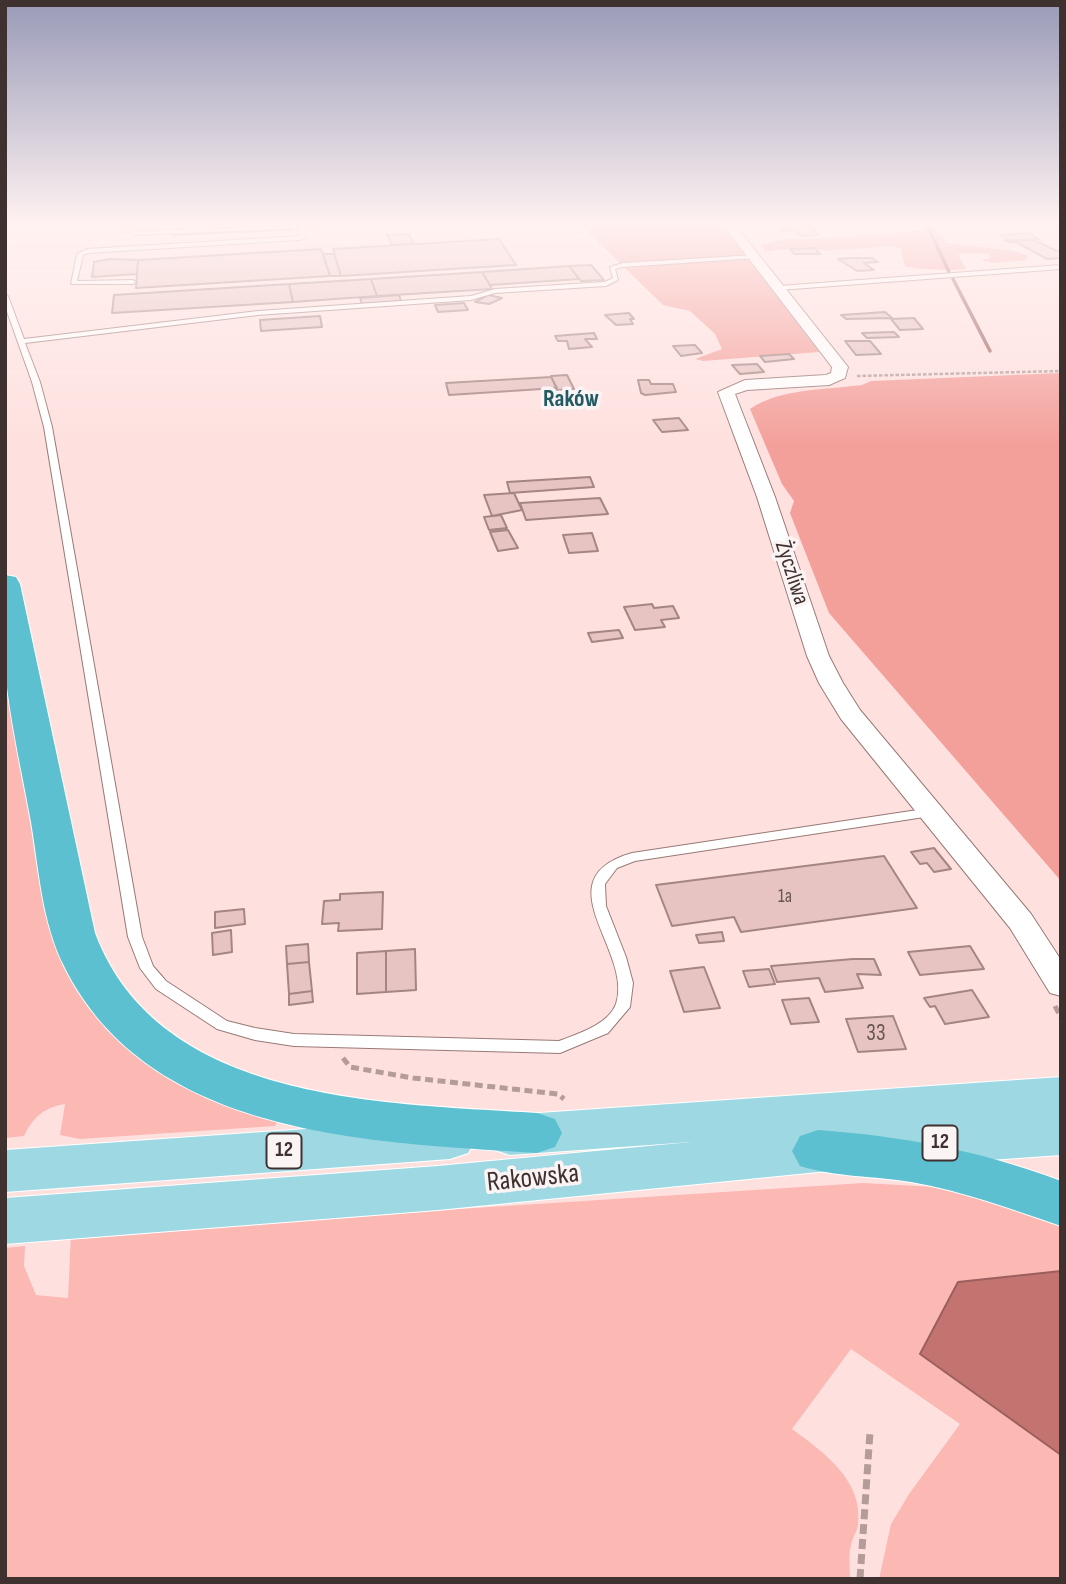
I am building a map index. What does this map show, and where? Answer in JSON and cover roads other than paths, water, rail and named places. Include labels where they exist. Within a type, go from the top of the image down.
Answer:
[{"type":"highway","points":[[5,584],[62,885],[75,936],[87,965],[104,994],[130,1025],[160,1052],[201,1074],[302,1110],[405,1125],[551,1116]]},
{"type":"highway","points":[[818,1151],[854,1153],[954,1170],[1002,1182],[1061,1204]]},
{"type":"main road","name":"Rakowska","points":[[18,1195],[551,1116],[1061,1096]]},
{"type":"main road","name":"Rakowska","points":[[18,1195],[438,1188],[818,1151],[1061,1135]]},
{"type":"street","name":"Życzliwa","points":[[787,299],[840,367],[839,375],[821,381],[737,386],[728,390],[726,399],[766,497],[818,656],[850,714],[1021,921],[1061,985]]},
{"type":"lane","points":[[6,299],[48,427],[135,937],[147,968],[161,985],[222,1025],[294,1040],[561,1047],[590,1039],[615,1022],[627,999],[626,978],[597,899],[600,881],[611,866],[632,857],[931,812]]},
{"type":"lane","points":[[21,341],[258,313],[458,299]]},
{"type":"waterway","points":[[963,299],[990,351]]},
{"type":"district","name":"Raków","points":[[571,400]]}]
